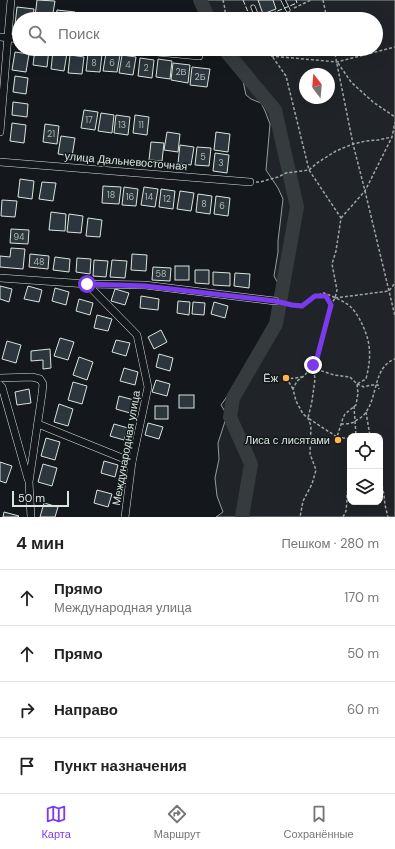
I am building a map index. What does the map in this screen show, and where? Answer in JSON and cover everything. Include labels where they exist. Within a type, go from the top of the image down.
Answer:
[{"type":"street","points":[[0,132],[11,0]]},
{"type":"street","points":[[0,37],[12,38]]},
{"type":"street","name":"улица Дальневосточная","points":[[0,162],[250,182]]},
{"type":"street","points":[[0,278],[145,286],[275,301]]},
{"type":"street","name":"Международная улица","points":[[87,284],[137,335],[148,387],[132,462],[125,517]]},
{"type":"street","points":[[0,378],[32,377],[40,379],[43,384],[29,482],[31,517]]},
{"type":"street","points":[[0,386],[2,387],[29,482]]},
{"type":"street","points":[[38,424],[132,462]]},
{"type":"lane","points":[[283,0],[288,10]]},
{"type":"lane","points":[[253,7],[255,12]]},
{"type":"path","points":[[223,0],[225,12]]},
{"type":"path","points":[[323,0],[326,12]]},
{"type":"path","points":[[383,49],[395,46]]},
{"type":"path","points":[[271,56],[337,62],[359,56]]},
{"type":"path","points":[[271,56],[286,76],[309,170],[341,218]]},
{"type":"path","points":[[336,56],[353,144],[395,316]]},
{"type":"path","points":[[337,62],[351,82],[373,102],[395,117]]},
{"type":"path","points":[[293,389],[297,381],[316,362],[331,305],[335,298],[337,290],[332,264],[336,251],[341,218],[365,191],[392,138],[395,122]]},
{"type":"path","points":[[250,182],[260,182],[286,173],[309,170],[336,151],[353,144],[392,138]]},
{"type":"path","points":[[335,298],[389,291],[395,283]]},
{"type":"path","points":[[275,301],[302,306],[315,296],[324,293],[347,304],[357,314],[365,329],[369,342],[370,362],[366,379],[358,384]]},
{"type":"path","points":[[315,296],[326,296],[331,305]]},
{"type":"path","points":[[341,424],[352,423],[366,412],[374,396],[376,385],[382,370],[395,359]]},
{"type":"path","points":[[300,517],[303,501],[312,484],[316,470],[310,454],[311,426],[308,418],[315,379],[313,365]]},
{"type":"path","points":[[313,368],[334,375],[350,377],[364,387],[376,385]]},
{"type":"path","points":[[302,377],[287,379],[293,389],[296,401],[303,414],[337,437],[347,439]]},
{"type":"path","points":[[337,437],[345,414],[356,404],[358,384]]},
{"type":"path","points":[[376,385],[378,385],[379,389]]},
{"type":"path","points":[[354,406],[356,433]]},
{"type":"path","points":[[366,412],[370,433]]},
{"type":"path","points":[[383,490],[388,517]]},
{"type":"path","points":[[343,517],[346,511],[347,500]]},
{"type":"shaded area","points":[[202,0],[395,0],[395,517],[216,517],[223,512],[217,496],[215,478],[219,459],[218,443],[227,415],[221,405],[259,345],[269,336],[276,324],[283,293],[274,276],[283,199],[278,188],[266,170],[270,124],[261,103],[246,95],[239,62],[234,56],[383,56],[383,12],[208,12]]},
{"type":"building","points":[[37,0],[55,1],[53,12],[36,12]]},
{"type":"building","points":[[258,0],[273,0],[276,9],[268,12],[262,12]]},
{"type":"building","points":[[17,7],[34,9],[34,12],[16,12]]},
{"type":"building","points":[[57,10],[75,12],[57,12]]},
{"type":"building","points":[[14,56],[29,56],[26,72],[12,70]]},
{"type":"building","points":[[34,56],[48,56],[47,67],[33,65]]},
{"type":"building","points":[[52,56],[66,56],[64,71],[51,69]]},
{"type":"building","points":[[70,56],[84,57],[82,74],[68,73]]},
{"type":"building","points":[[88,56],[102,56],[100,72],[86,71]]},
{"type":"building","points":[[106,56],[120,56],[117,72],[103,71]]},
{"type":"building","points":[[122,56],[136,57],[133,75],[119,73]]},
{"type":"building","points":[[140,58],[154,60],[152,78],[138,76]]},
{"type":"building","points":[[158,59],[172,61],[170,79],[156,77]]},
{"type":"building","points":[[173,63],[190,65],[188,83],[171,80]]},
{"type":"building","points":[[192,67],[210,69],[207,87],[190,85]]},
{"type":"building","points":[[15,76],[28,78],[26,94],[13,92]]},
{"type":"building","points":[[13,102],[28,104],[27,117],[12,115]]},
{"type":"building","points":[[84,110],[98,112],[95,130],[81,128]]},
{"type":"building","points":[[101,113],[114,115],[112,133],[98,131]]},
{"type":"building","points":[[116,115],[130,117],[128,135],[114,133]]},
{"type":"building","points":[[135,115],[149,117],[147,135],[133,133]]},
{"type":"building","points":[[12,123],[26,125],[24,143],[10,141]]},
{"type":"building","points":[[45,124],[59,126],[57,144],[43,142]]},
{"type":"building","points":[[167,132],[180,134],[178,152],[164,150]]},
{"type":"building","points":[[216,132],[230,134],[228,152],[214,150]]},
{"type":"building","points":[[61,136],[75,138],[72,156],[58,154]]},
{"type":"building","points":[[151,142],[164,143],[162,161],[149,160]]},
{"type":"building","points":[[180,145],[194,147],[191,165],[178,163]]},
{"type":"building","points":[[197,147],[211,148],[209,166],[195,165]]},
{"type":"building","points":[[215,153],[229,155],[227,173],[213,171]]},
{"type":"building","points":[[20,179],[34,181],[32,199],[18,197]]},
{"type":"building","points":[[42,182],[56,183],[53,201],[39,199]]},
{"type":"building","points":[[103,186],[121,187],[119,204],[102,203]]},
{"type":"building","points":[[124,187],[138,189],[136,206],[122,205]]},
{"type":"building","points":[[144,187],[158,189],[155,207],[141,205]]},
{"type":"building","points":[[161,189],[175,191],[173,209],[159,207]]},
{"type":"building","points":[[180,191],[194,193],[191,211],[177,209]]},
{"type":"building","points":[[198,194],[212,196],[210,214],[196,212]]},
{"type":"building","points":[[216,196],[230,198],[228,216],[214,214]]},
{"type":"building","points":[[2,200],[17,201],[15,217],[1,216]]},
{"type":"building","points":[[51,212],[66,214],[65,231],[49,230]]},
{"type":"building","points":[[69,214],[83,216],[81,233],[67,232]]},
{"type":"building","points":[[88,218],[102,220],[100,237],[86,236]]},
{"type":"building","points":[[11,229],[29,230],[28,244],[10,243]]},
{"type":"building","points":[[11,248],[25,249],[23,269],[0,267],[0,256],[10,257]]},
{"type":"building","points":[[30,254],[49,256],[48,269],[29,267]]},
{"type":"building","points":[[132,254],[147,255],[146,271],[131,270]]},
{"type":"building","points":[[55,257],[70,259],[69,272],[53,270]]},
{"type":"building","points":[[77,258],[91,259],[90,274],[76,272]]},
{"type":"building","points":[[94,260],[108,261],[106,277],[93,276]]},
{"type":"building","points":[[112,260],[127,261],[125,278],[110,277]]},
{"type":"building","points":[[175,266],[189,266],[189,280],[175,280]]},
{"type":"building","points":[[153,267],[171,268],[170,281],[152,280]]},
{"type":"building","points":[[195,270],[209,270],[209,284],[195,283]]},
{"type":"building","points":[[213,272],[230,273],[230,286],[213,285]]},
{"type":"building","points":[[235,273],[250,274],[249,288],[234,286]]},
{"type":"building","points":[[0,286],[12,289],[9,302],[0,299]]},
{"type":"building","points":[[28,286],[42,290],[39,302],[24,299]]},
{"type":"building","points":[[55,288],[69,292],[66,305],[52,301]]},
{"type":"building","points":[[115,289],[129,293],[125,305],[111,301]]},
{"type":"building","points":[[141,296],[159,299],[158,310],[140,308]]},
{"type":"building","points":[[79,299],[93,303],[90,315],[76,311]]},
{"type":"building","points":[[178,301],[190,302],[189,315],[177,313]]},
{"type":"building","points":[[193,302],[205,303],[204,315],[192,314]]},
{"type":"building","points":[[214,302],[228,306],[225,318],[211,314]]},
{"type":"building","points":[[97,315],[112,319],[108,331],[94,328]]},
{"type":"building","points":[[161,330],[167,342],[154,349],[148,337]]},
{"type":"building","points":[[60,338],[74,342],[68,360],[54,356]]},
{"type":"building","points":[[116,340],[130,343],[126,356],[112,352]]},
{"type":"building","points":[[7,341],[21,345],[16,363],[2,359]]},
{"type":"building","points":[[50,349],[51,368],[43,369],[43,360],[31,361],[31,351]]},
{"type":"building","points":[[159,354],[173,358],[170,371],[156,367]]},
{"type":"building","points":[[79,357],[93,362],[87,380],[73,375]]},
{"type":"building","points":[[124,368],[138,372],[135,385],[120,381]]},
{"type":"building","points":[[156,380],[170,384],[167,396],[152,392]]},
{"type":"building","points":[[73,382],[87,386],[82,404],[68,400]]},
{"type":"building","points":[[29,389],[31,403],[17,405],[15,392]]},
{"type":"building","points":[[179,395],[194,395],[194,408],[179,408]]},
{"type":"building","points":[[119,396],[134,400],[130,413],[116,409]]},
{"type":"building","points":[[59,404],[73,409],[68,426],[54,422]]},
{"type":"building","points":[[155,406],[168,406],[168,419],[155,419]]},
{"type":"building","points":[[148,423],[163,427],[159,439],[145,435]]},
{"type":"building","points":[[114,424],[128,428],[124,440],[110,436]]},
{"type":"building","points":[[46,438],[60,442],[55,460],[41,456]]},
{"type":"building","points":[[104,461],[118,465],[115,477],[101,473]]},
{"type":"building","points":[[0,462],[12,466],[6,483],[0,481]]},
{"type":"building","points":[[43,464],[57,468],[52,486],[38,482]]},
{"type":"building","points":[[97,490],[112,494],[108,507],[94,503]]},
{"type":"building","points":[[44,503],[58,507],[55,517],[40,517]]},
{"type":"building","points":[[4,512],[19,516],[3,517]]},
{"type":"waterway","points":[[200,0],[206,12]]},
{"type":"waterway","points":[[230,56],[275,110],[297,207],[276,324],[233,398],[230,417],[251,464],[242,517]]},
{"type":"fence","points":[[243,0],[248,12]]},
{"type":"fence","points":[[275,12],[297,3],[296,0]]},
{"type":"place","name":"Ёж","points":[[286,378]]},
{"type":"place","name":"Лиса с лисятами","points":[[338,440]]},
{"type":"route","points":[[87,284],[145,286],[275,301],[302,306],[315,296],[326,296],[331,305],[316,362],[313,365]]}]
